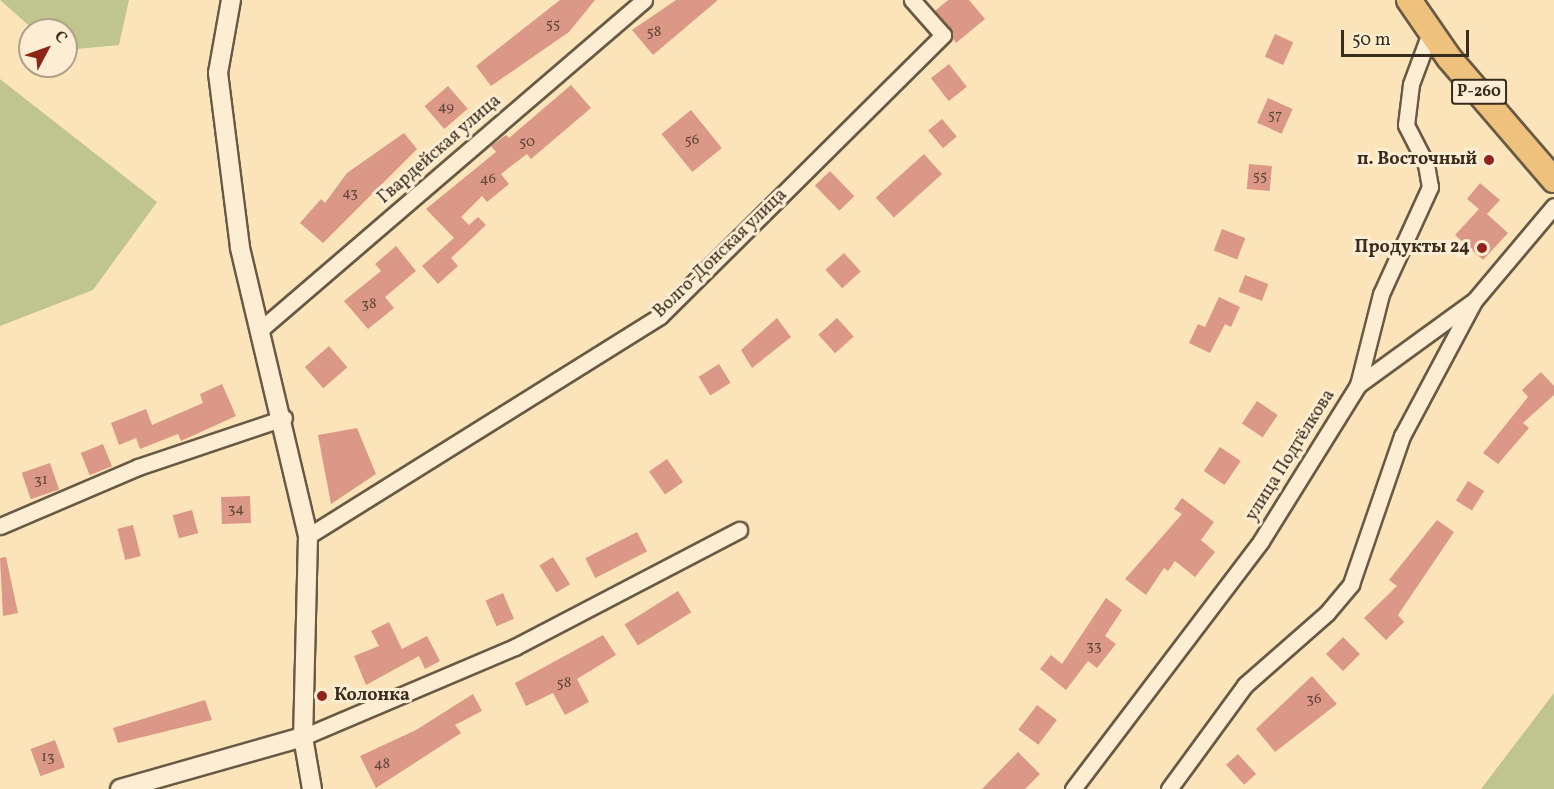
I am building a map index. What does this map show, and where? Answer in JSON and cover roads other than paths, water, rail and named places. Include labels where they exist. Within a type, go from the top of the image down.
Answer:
[{"type":"highway","name":"Р-260","points":[[1409,0],[1430,33],[1554,180]]},
{"type":"street","points":[[231,0],[218,73],[240,248],[284,418],[308,536],[303,738],[312,789]]},
{"type":"street","name":"Гвардейская улица","points":[[261,329],[644,0]]},
{"type":"street","name":"Волго-Донская улица","points":[[308,536],[660,316],[943,34],[912,0]]},
{"type":"street","name":"улица Подтёлкова","points":[[1073,789],[1261,541],[1358,385],[1382,294],[1430,187],[1426,164],[1406,125],[1410,84],[1430,33]]},
{"type":"street","points":[[1169,789],[1245,685],[1327,613],[1351,584],[1402,436],[1474,301],[1554,206]]},
{"type":"street","points":[[1358,385],[1474,301]]},
{"type":"street","points":[[0,526],[138,467],[284,418]]},
{"type":"street","points":[[120,789],[303,738],[515,646],[739,530]]},
{"type":"place","name":"п. Восточный","points":[[1489,160]]},
{"type":"place","name":"Продукты 24","points":[[1482,248]]},
{"type":"place","name":"Колонка","points":[[322,696]]}]
